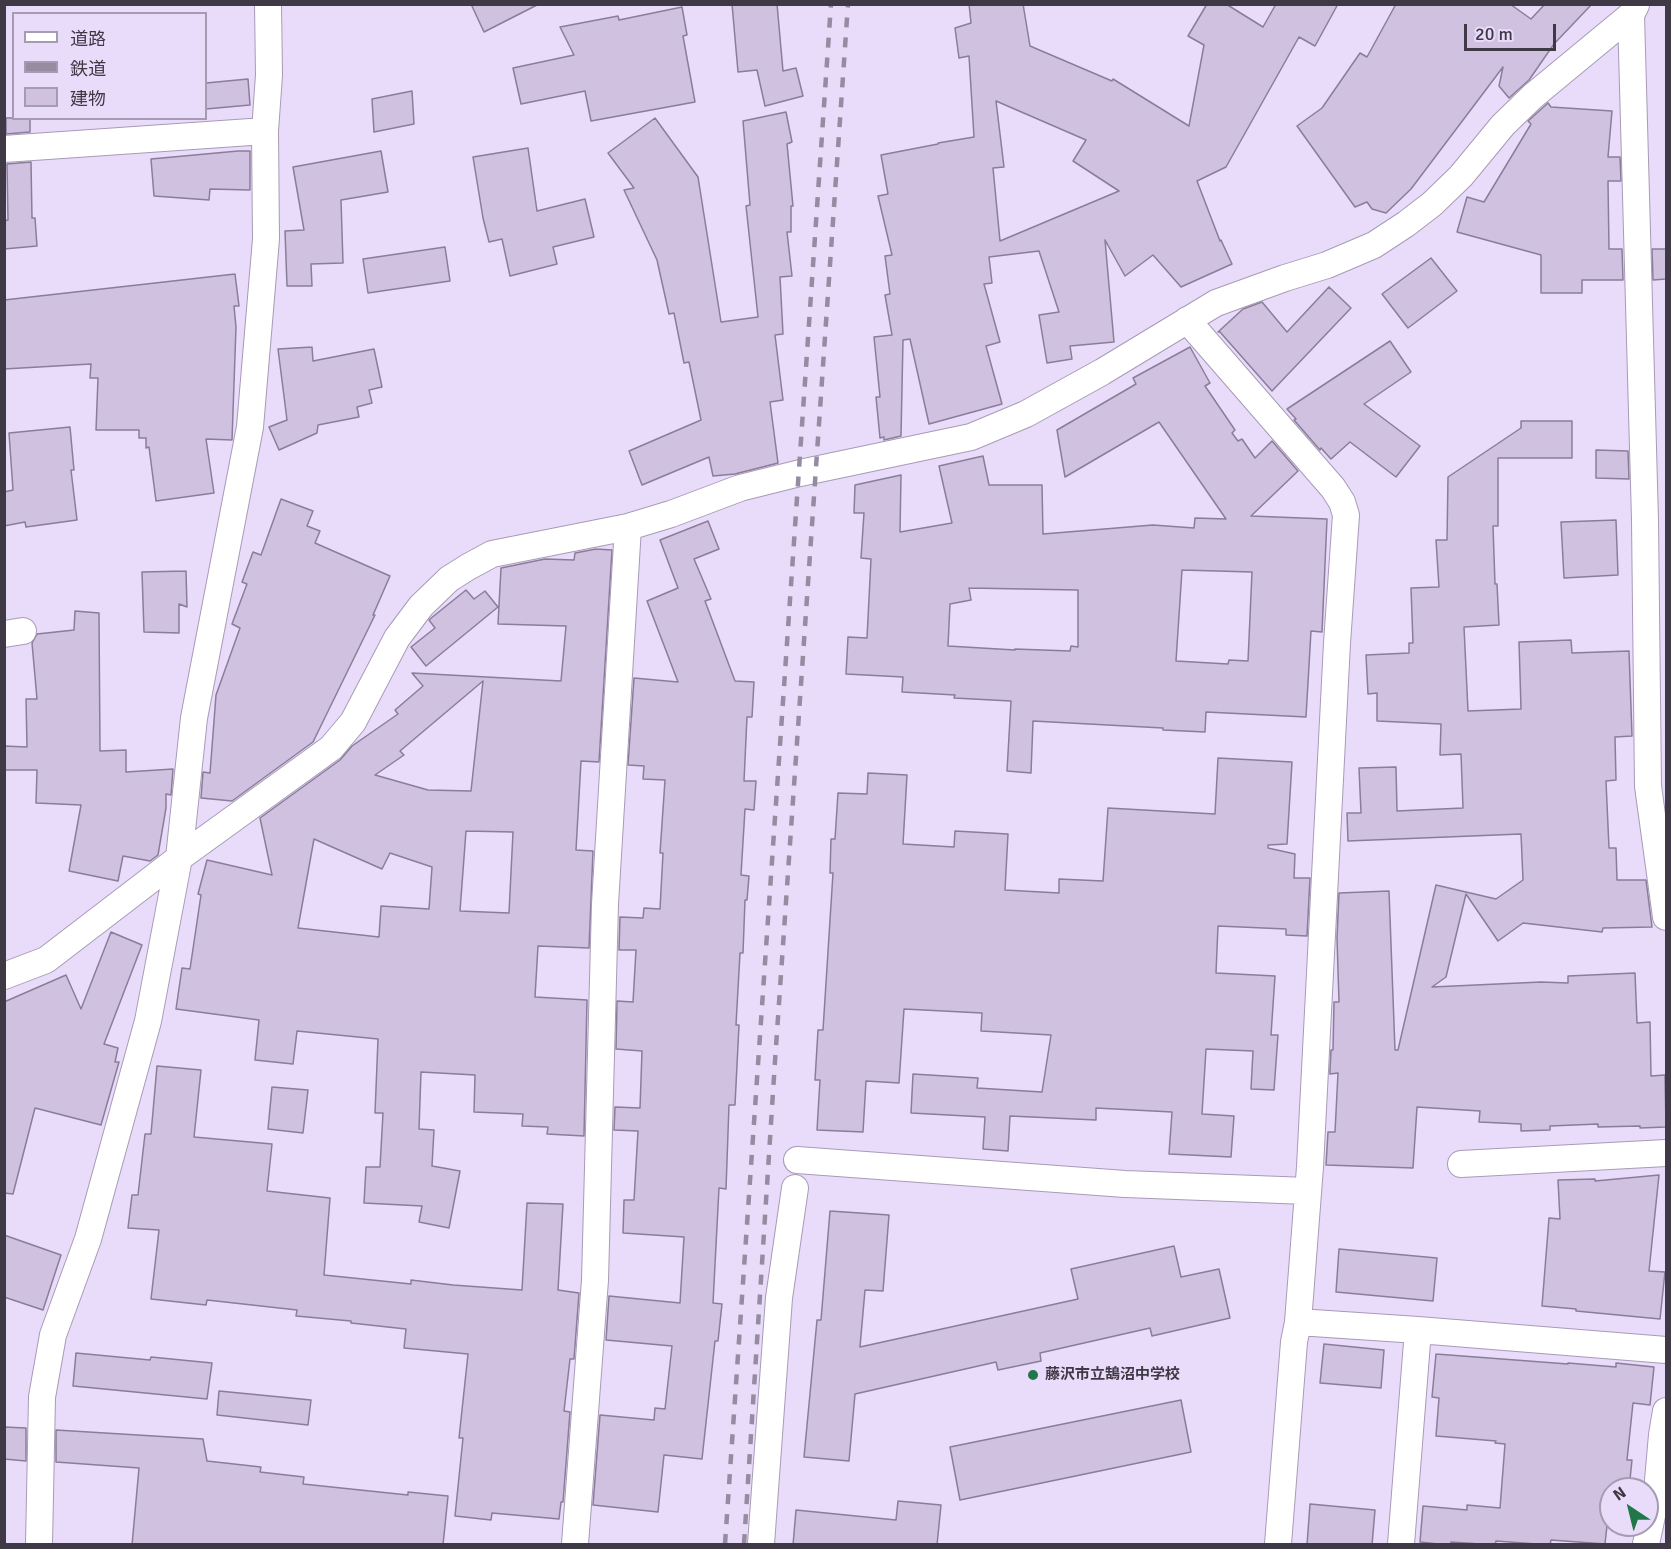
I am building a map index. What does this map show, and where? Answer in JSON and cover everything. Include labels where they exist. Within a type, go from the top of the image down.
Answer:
[{"type":"street","points":[[39,1545],[42,1397],[53,1335],[88,1239],[148,1021],[179,858],[194,718],[250,427],[266,239],[265,131],[269,75],[268,4]]},
{"type":"street","points":[[4,976],[46,960],[179,858],[332,748],[352,722],[397,638],[421,606],[449,579],[468,567],[492,554],[628,527],[671,514],[740,488],[838,464],[971,437],[1026,414],[1102,372],[1216,303],[1327,265],[1374,245],[1407,224],[1461,176],[1503,125],[1533,96],[1634,10]]},
{"type":"street","points":[[1634,10],[1648,786],[1666,917]]},
{"type":"street","points":[[4,149],[265,131]]},
{"type":"street","points":[[1187,320],[1333,488],[1342,502],[1346,515],[1336,655],[1307,1191],[1278,1545]]},
{"type":"street","points":[[575,1545],[595,1280],[605,904],[628,527]]},
{"type":"street","points":[[1461,1164],[1666,1154]]},
{"type":"street","points":[[797,1160],[1125,1184],[1307,1191]]},
{"type":"street","points":[[761,1545],[779,1298],[795,1188]]},
{"type":"street","points":[[1298,1322],[1666,1350]]},
{"type":"street","points":[[1401,1545],[1418,1330]]},
{"type":"street","points":[[1646,1545],[1657,1492],[1666,1411]]},
{"type":"building","points":[[471,4],[539,4],[484,32]]},
{"type":"building","points":[[732,4],[777,4],[783,71],[796,68],[803,96],[765,106],[757,70],[738,72]]},
{"type":"building","points":[[969,4],[1023,4],[1030,46],[1112,81],[1113,79],[1189,126],[1204,45],[1188,36],[1207,4],[1226,4],[1263,27],[1276,4],[1338,4],[1315,46],[1299,37],[1226,167],[1197,181],[1220,241],[1232,264],[1181,287],[1153,255],[1125,276],[1105,240],[1114,342],[1070,346],[1072,359],[1047,363],[1039,315],[1059,312],[1039,251],[989,257],[992,283],[984,284],[1000,342],[986,346],[1002,404],[929,424],[910,339],[903,340],[901,436],[884,440],[884,437],[880,438],[876,397],[880,397],[874,337],[892,335],[885,295],[890,294],[885,256],[892,255],[878,196],[888,194],[881,155],[974,137],[969,56],[959,58],[955,28],[971,23]],"holes":[[[996,101],[1086,140],[1073,161],[1119,191],[1000,241],[993,168],[1004,167]]]},
{"type":"building","points":[[1396,4],[1510,4],[1531,19],[1545,4],[1592,4],[1554,44],[1529,80],[1509,98],[1499,86],[1503,67],[1411,189],[1386,213],[1372,209],[1367,202],[1355,207],[1297,126],[1322,108],[1360,53],[1367,57]]},
{"type":"building","points":[[682,7],[687,35],[683,36],[695,102],[591,121],[585,91],[521,104],[513,68],[574,55],[560,27],[618,16],[619,20]]},
{"type":"building","points":[[248,79],[250,105],[207,109],[207,83]]},
{"type":"building","points":[[412,91],[414,124],[374,132],[372,99]]},
{"type":"building","points":[[1548,103],[1551,107],[1612,111],[1608,157],[1620,157],[1621,181],[1608,181],[1609,249],[1622,249],[1623,280],[1582,280],[1582,293],[1541,293],[1541,255],[1457,232],[1467,197],[1484,202],[1531,124],[1528,121]]},
{"type":"building","points":[[786,112],[792,142],[787,144],[793,206],[791,206],[791,232],[787,232],[792,276],[780,277],[783,334],[775,335],[783,400],[770,402],[778,463],[735,474],[713,476],[709,457],[642,485],[629,451],[701,420],[689,362],[684,363],[674,313],[669,314],[657,260],[624,190],[634,188],[608,153],[655,118],[698,177],[721,322],[758,317],[746,206],[750,205],[743,121]]},
{"type":"building","points":[[6,118],[30,120],[30,132],[6,134]]},
{"type":"building","points":[[528,148],[537,211],[585,199],[594,237],[553,247],[557,264],[510,276],[502,239],[489,242],[473,157]]},
{"type":"building","points":[[250,151],[250,190],[210,189],[209,200],[154,196],[151,159]]},
{"type":"building","points":[[381,151],[388,192],[341,200],[343,263],[311,264],[312,286],[287,286],[285,231],[304,230],[293,167]]},
{"type":"building","points":[[31,162],[32,218],[35,218],[37,246],[4,249],[4,221],[8,220],[7,164]]},
{"type":"building","points":[[445,247],[450,281],[368,293],[363,259]]},
{"type":"building","points":[[1652,249],[1666,249],[1666,279],[1653,280]]},
{"type":"building","points":[[1431,258],[1457,291],[1408,328],[1382,294]]},
{"type":"building","points":[[235,274],[239,306],[234,306],[236,327],[232,440],[206,439],[214,493],[156,501],[146,438],[139,438],[139,430],[96,430],[98,378],[90,378],[91,364],[4,369],[4,300]]},
{"type":"building","points":[[1329,287],[1351,308],[1272,391],[1218,332],[1243,309],[1262,302],[1287,332]]},
{"type":"building","points":[[1390,341],[1411,372],[1364,404],[1420,446],[1396,477],[1350,442],[1331,459],[1321,448],[1320,450],[1287,409]]},
{"type":"building","points":[[312,347],[313,361],[374,349],[382,387],[369,390],[372,403],[357,407],[359,417],[318,425],[317,433],[279,450],[269,427],[287,420],[278,349]]},
{"type":"building","points":[[1190,347],[1210,383],[1205,386],[1235,430],[1232,433],[1238,441],[1242,439],[1255,458],[1272,441],[1298,471],[1251,516],[1327,519],[1322,632],[1311,631],[1306,717],[1206,712],[1205,732],[1033,721],[1031,773],[1007,771],[1011,701],[902,692],[903,677],[846,674],[848,637],[867,638],[871,559],[861,558],[864,513],[854,513],[855,485],[901,475],[900,532],[952,523],[939,466],[983,456],[989,485],[1042,485],[1043,534],[1153,525],[1194,528],[1195,518],[1226,519],[1159,422],[1065,477],[1057,430],[1136,384],[1133,378]],"holes":[[[1182,570],[1252,572],[1248,661],[1229,660],[1228,664],[1176,661]],[[969,588],[1078,590],[1078,647],[1071,646],[1070,651],[948,646],[950,604],[971,600]]]},
{"type":"building","points":[[1521,421],[1572,421],[1572,458],[1498,458],[1498,526],[1493,526],[1499,625],[1464,627],[1468,711],[1521,709],[1519,642],[1571,640],[1572,653],[1629,651],[1632,736],[1615,737],[1616,780],[1606,781],[1609,848],[1616,848],[1617,880],[1646,880],[1652,927],[1603,928],[1602,932],[1523,923],[1498,941],[1466,894],[1446,977],[1432,987],[1568,983],[1568,976],[1635,973],[1637,1023],[1650,1022],[1651,1076],[1665,1075],[1666,1127],[1598,1127],[1598,1124],[1550,1126],[1550,1130],[1521,1131],[1521,1124],[1479,1122],[1480,1111],[1417,1107],[1413,1168],[1326,1165],[1328,1132],[1335,1132],[1338,1073],[1330,1074],[1334,1002],[1339,1002],[1337,938],[1339,893],[1389,891],[1395,1050],[1398,1050],[1436,885],[1496,899],[1523,880],[1521,834],[1348,841],[1347,813],[1361,813],[1359,768],[1396,767],[1397,811],[1463,808],[1461,754],[1440,755],[1441,724],[1377,721],[1377,693],[1368,694],[1366,655],[1409,653],[1409,643],[1413,643],[1411,588],[1439,587],[1436,540],[1447,540],[1448,477],[1521,428]]},
{"type":"building","points":[[70,427],[74,470],[71,470],[77,520],[26,527],[25,522],[4,526],[4,492],[13,490],[9,433]]},
{"type":"building","points":[[1596,450],[1628,451],[1629,479],[1596,478]]},
{"type":"building","points":[[281,499],[313,511],[307,526],[320,531],[315,543],[390,576],[373,615],[375,615],[313,742],[232,801],[201,798],[203,772],[210,773],[216,695],[240,628],[232,624],[247,584],[242,582],[253,552],[261,555]]},
{"type":"building","points":[[1616,520],[1618,575],[1564,578],[1561,522]]},
{"type":"building","points":[[708,521],[719,549],[694,559],[711,599],[705,601],[735,681],[754,682],[752,717],[747,717],[744,781],[756,781],[754,810],[745,809],[741,875],[749,876],[747,900],[745,900],[743,953],[740,953],[735,1105],[729,1105],[726,1189],[719,1188],[713,1303],[722,1304],[718,1341],[715,1341],[702,1459],[664,1455],[658,1512],[593,1505],[600,1415],[654,1420],[655,1408],[665,1409],[672,1346],[606,1340],[609,1296],[680,1303],[684,1237],[623,1233],[624,1200],[634,1200],[638,1131],[614,1130],[615,1107],[640,1108],[642,1051],[616,1049],[617,1001],[633,1002],[636,950],[619,950],[620,917],[643,918],[644,908],[660,909],[663,853],[660,853],[665,780],[643,779],[644,766],[628,765],[634,678],[678,682],[647,601],[678,588],[660,540]]},
{"type":"building","points":[[596,549],[612,550],[599,762],[581,761],[576,850],[593,851],[589,948],[538,946],[535,997],[587,1000],[584,1136],[547,1134],[548,1127],[522,1126],[523,1114],[474,1112],[475,1075],[421,1072],[419,1129],[434,1130],[432,1166],[460,1171],[449,1228],[419,1222],[422,1206],[364,1203],[366,1167],[380,1167],[383,1113],[375,1113],[378,1039],[297,1031],[293,1064],[255,1060],[259,1020],[176,1009],[182,968],[190,969],[201,895],[198,894],[207,860],[272,875],[260,818],[340,760],[352,746],[398,714],[395,710],[423,686],[412,673],[561,681],[566,626],[498,624],[501,568],[545,559],[574,560],[575,553]],"holes":[[[483,681],[471,791],[428,790],[375,775],[404,755],[400,751]],[[466,831],[513,832],[509,913],[460,911]],[[314,839],[382,869],[390,853],[432,867],[429,909],[381,906],[379,937],[298,928]]]},
{"type":"building","points":[[186,571],[187,607],[179,604],[179,633],[144,632],[142,572]]},
{"type":"building","points":[[466,590],[474,599],[485,591],[498,607],[426,666],[411,647],[435,628],[429,620]]},
{"type":"building","points":[[75,611],[99,613],[100,751],[126,750],[126,772],[173,769],[171,795],[166,794],[166,808],[158,855],[150,861],[123,856],[118,881],[69,871],[81,805],[36,803],[37,770],[4,770],[4,746],[27,747],[26,699],[37,699],[32,643],[37,634],[74,630]]},
{"type":"building","points":[[1218,758],[1292,762],[1287,844],[1268,845],[1268,848],[1295,854],[1294,878],[1310,878],[1307,936],[1286,935],[1286,929],[1218,926],[1216,973],[1275,976],[1271,1035],[1278,1035],[1274,1090],[1251,1089],[1253,1051],[1206,1049],[1202,1114],[1234,1116],[1231,1157],[1169,1154],[1172,1112],[1096,1108],[1096,1120],[1010,1116],[1008,1151],[983,1149],[985,1117],[911,1113],[913,1074],[978,1078],[977,1088],[1042,1092],[1051,1035],[981,1031],[982,1013],[904,1009],[899,1083],[866,1081],[863,1132],[817,1130],[820,1080],[815,1080],[818,1030],[823,1030],[833,873],[830,873],[831,839],[835,839],[838,793],[867,794],[868,773],[907,775],[903,844],[954,847],[955,831],[1008,834],[1005,890],[1059,893],[1059,879],[1103,881],[1108,808],[1215,814]]},
{"type":"building","points":[[111,932],[142,945],[104,1044],[118,1048],[115,1062],[119,1062],[101,1125],[35,1108],[13,1194],[4,1193],[4,1002],[66,975],[81,1009]]},
{"type":"building","points":[[157,1066],[201,1070],[194,1137],[272,1144],[267,1191],[330,1198],[324,1275],[411,1284],[411,1280],[522,1290],[527,1203],[563,1204],[558,1290],[579,1293],[574,1359],[570,1359],[564,1411],[570,1412],[563,1502],[561,1502],[559,1519],[492,1513],[491,1520],[455,1516],[463,1438],[459,1438],[468,1354],[404,1348],[406,1329],[296,1316],[297,1310],[207,1300],[206,1305],[151,1299],[159,1230],[128,1228],[132,1195],[138,1195],[145,1134],[151,1134]]},
{"type":"building","points":[[272,1087],[308,1090],[303,1133],[268,1129]]},
{"type":"building","points":[[1659,1175],[1649,1271],[1665,1272],[1660,1319],[1542,1306],[1549,1218],[1560,1219],[1558,1180],[1595,1179],[1595,1181]]},
{"type":"building","points":[[830,1211],[889,1215],[883,1291],[865,1290],[860,1347],[1078,1299],[1071,1269],[1174,1246],[1181,1277],[1219,1269],[1230,1318],[1152,1336],[1150,1328],[1040,1353],[1041,1361],[998,1370],[996,1362],[855,1394],[849,1461],[804,1457],[817,1320],[821,1320]]},
{"type":"building","points":[[4,1235],[61,1255],[43,1310],[4,1297]]},
{"type":"building","points":[[1339,1249],[1437,1258],[1433,1301],[1336,1292]]},
{"type":"building","points":[[1324,1344],[1384,1350],[1381,1388],[1320,1383]]},
{"type":"building","points":[[76,1353],[212,1363],[207,1399],[73,1386]]},
{"type":"building","points":[[1436,1354],[1616,1367],[1616,1363],[1654,1367],[1650,1405],[1633,1403],[1627,1460],[1632,1460],[1630,1477],[1599,1477],[1599,1537],[1606,1537],[1605,1544],[1551,1540],[1550,1545],[1496,1541],[1495,1545],[1451,1542],[1447,1545],[1420,1542],[1423,1506],[1467,1510],[1467,1505],[1500,1508],[1505,1444],[1495,1443],[1496,1441],[1436,1436],[1439,1398],[1432,1397]]},
{"type":"building","points":[[219,1391],[311,1400],[308,1425],[217,1415]]},
{"type":"building","points":[[1181,1400],[1191,1452],[960,1500],[950,1447]]},
{"type":"building","points":[[4,1427],[26,1428],[26,1461],[4,1459]]},
{"type":"building","points":[[56,1430],[203,1439],[207,1461],[261,1467],[260,1472],[304,1477],[303,1484],[408,1495],[408,1492],[448,1496],[443,1545],[132,1545],[139,1468],[56,1462]]},
{"type":"building","points":[[898,1501],[941,1505],[937,1545],[793,1545],[796,1510],[896,1520]]},
{"type":"building","points":[[1310,1504],[1375,1510],[1372,1545],[1307,1545]]},
{"type":"railway","points":[[725,1544],[831,4]]},
{"type":"railway","points":[[744,1544],[848,4]]},
{"type":"place","name":"藤沢市立鵠沼中学校","points":[[1033,1375]]}]
